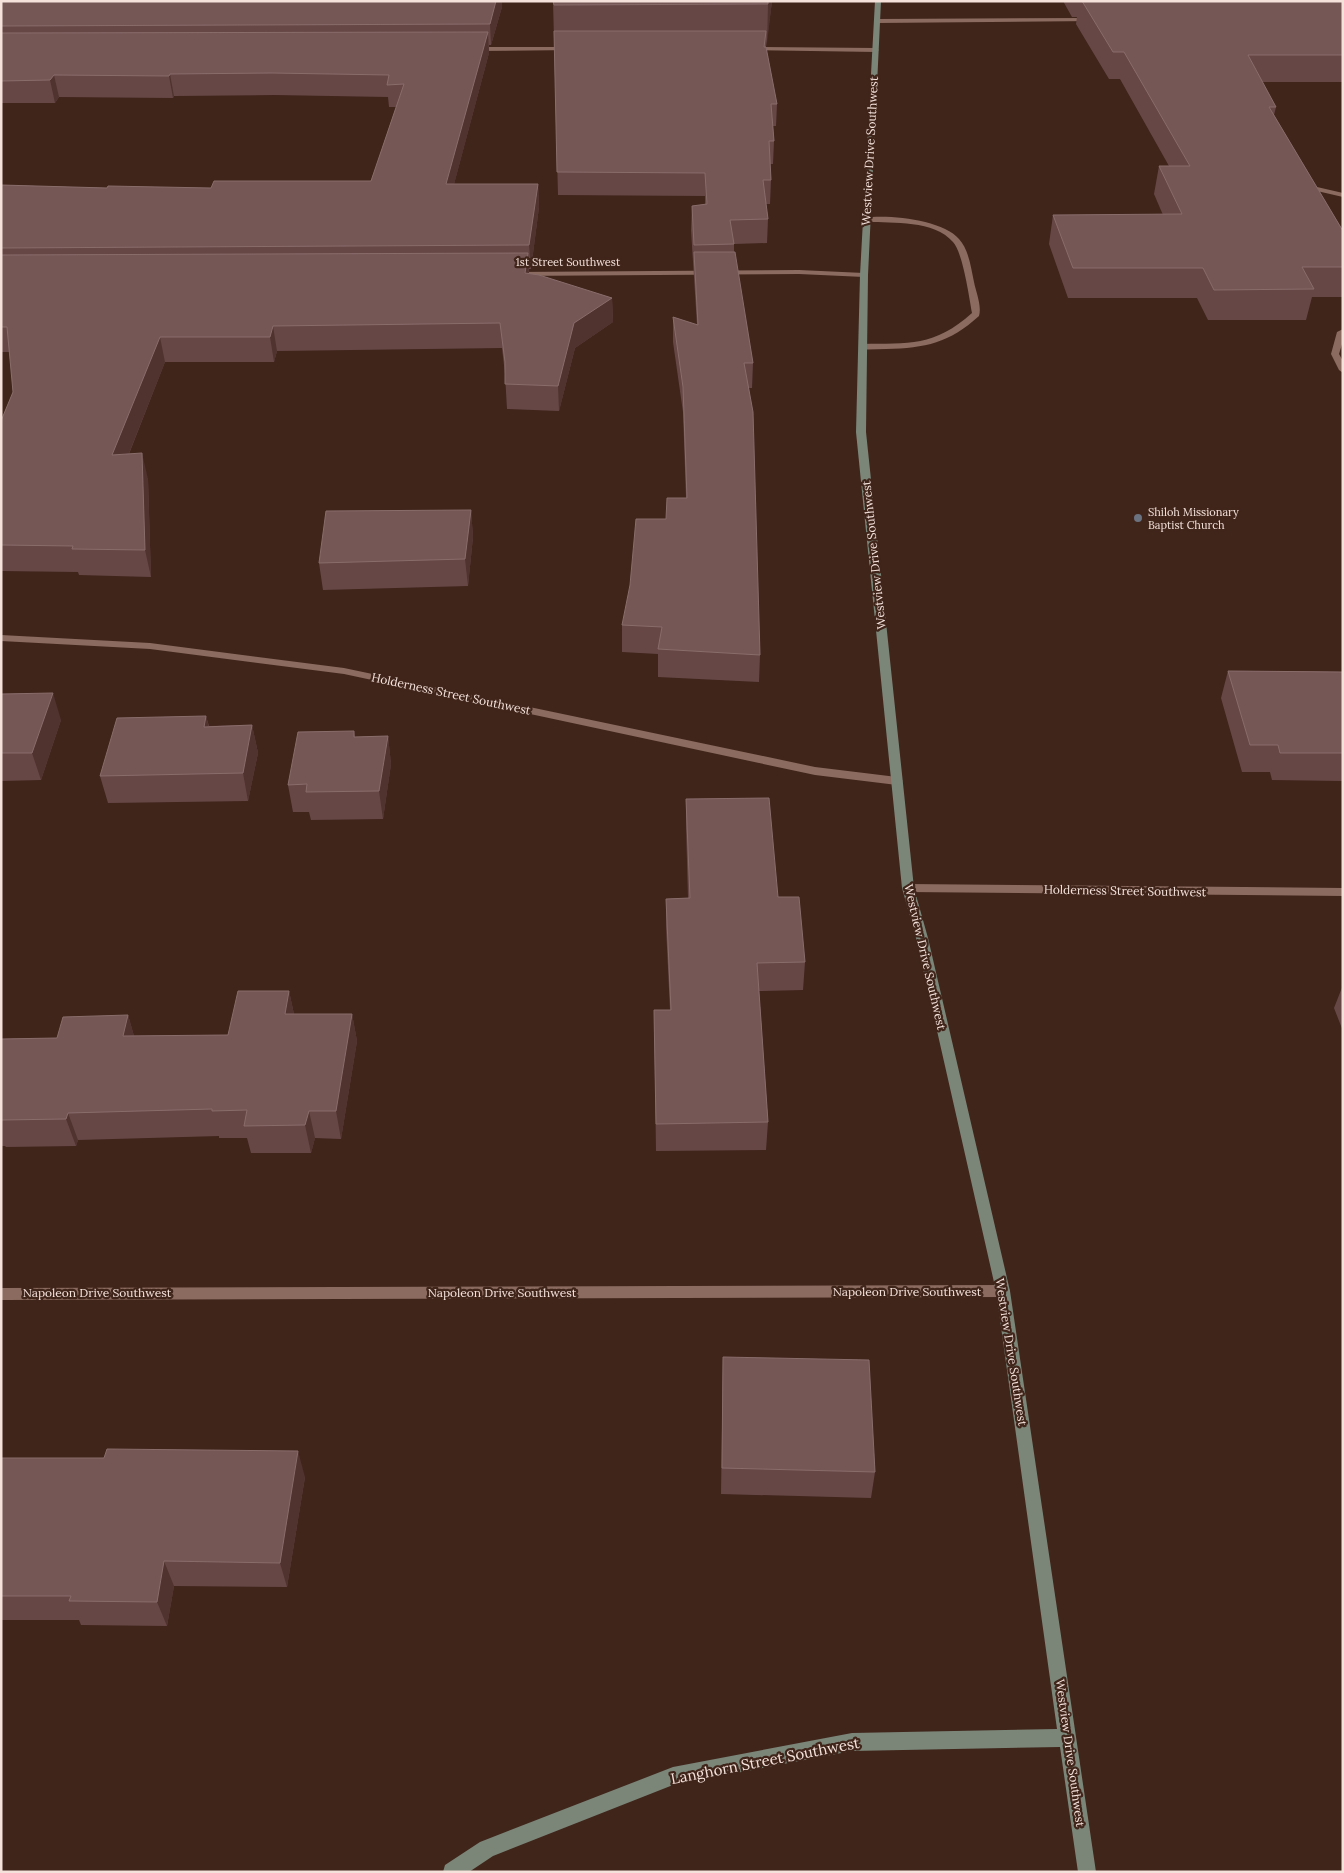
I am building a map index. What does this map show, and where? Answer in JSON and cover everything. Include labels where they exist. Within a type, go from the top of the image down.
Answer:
[{"type":"street","name":"Westview Drive Southwest","points":[[878,1],[864,275],[861,432],[908,888],[922,938],[1003,1291],[1087,1872]]},
{"type":"street","points":[[877,21],[1098,20]]},
{"type":"street","points":[[738,48],[876,50]]},
{"type":"street","points":[[469,50],[579,49]]},
{"type":"street","points":[[1307,186],[1343,194]]},
{"type":"street","points":[[862,347],[917,344],[941,339],[961,327],[976,314],[971,284],[957,240],[942,230],[912,222],[867,220]]},
{"type":"street","name":"1st Street Southwest","points":[[500,274],[800,272],[864,275]]},
{"type":"street","points":[[1343,331],[1335,354],[1343,370]]},
{"type":"street","name":"Holderness Street Southwest","points":[[1,638],[150,646],[344,671],[815,771],[897,781]]},
{"type":"street","name":"Holderness Street Southwest","points":[[908,888],[1343,892]]},
{"type":"street","name":"Napoleon Drive Southwest","points":[[1,1294],[1003,1291]]},
{"type":"street","name":"Langhorn Street Southwest","points":[[452,1872],[487,1849],[673,1776],[852,1742],[1068,1738]]},
{"type":"building","points":[[1,1],[496,1],[490,24],[1,26]]},
{"type":"building","points":[[553,1],[768,1],[768,4],[554,5]]},
{"type":"building","points":[[1082,1],[1343,1],[1343,55],[1248,55],[1276,107],[1269,107],[1343,231],[1343,267],[1302,267],[1314,289],[1214,290],[1203,268],[1073,268],[1053,215],[1182,214],[1159,166],[1190,166],[1124,52],[1113,52]]},
{"type":"building","points":[[554,31],[766,31],[764,47],[766,47],[777,104],[771,104],[774,141],[769,141],[771,180],[763,180],[768,219],[730,220],[734,244],[694,245],[692,206],[707,204],[705,173],[557,172]]},
{"type":"building","points":[[488,32],[446,184],[538,184],[529,245],[1,248],[1,185],[211,188],[214,181],[371,181],[404,84],[387,85],[389,75],[272,73],[170,74],[169,76],[54,75],[50,80],[1,81],[1,33]]},
{"type":"building","points":[[694,252],[735,252],[753,363],[744,363],[753,412],[760,655],[658,649],[662,627],[622,625],[630,585],[636,519],[666,519],[667,498],[687,498],[683,387],[673,317],[698,325]]},
{"type":"building","points":[[528,253],[525,273],[539,275],[612,298],[574,323],[558,386],[505,384],[505,362],[500,323],[273,326],[270,337],[160,337],[112,455],[142,453],[145,550],[72,549],[73,546],[1,545],[1,421],[13,392],[7,327],[1,327],[1,255]]},
{"type":"building","points":[[471,510],[465,559],[319,563],[326,511]]},
{"type":"building","points":[[1228,671],[1343,672],[1343,753],[1280,753],[1278,745],[1250,745]]},
{"type":"building","points":[[53,693],[32,753],[1,753],[1,694]]},
{"type":"building","points":[[206,716],[204,727],[252,725],[243,773],[100,776],[117,718]]},
{"type":"building","points":[[354,731],[354,737],[388,736],[379,791],[306,792],[307,784],[288,785],[298,732]]},
{"type":"building","points":[[769,798],[778,897],[799,897],[805,962],[757,963],[768,1122],[656,1124],[654,1010],[671,1010],[666,899],[690,898],[686,799]]},
{"type":"building","points":[[238,991],[289,991],[285,1014],[352,1014],[336,1111],[309,1111],[305,1125],[244,1126],[247,1110],[212,1111],[212,1109],[68,1113],[66,1119],[1,1120],[1,1039],[57,1038],[63,1017],[128,1015],[123,1036],[228,1035]]},
{"type":"building","points":[[723,1357],[869,1360],[875,1472],[722,1468]]},
{"type":"building","points":[[107,1449],[298,1451],[280,1563],[164,1561],[157,1602],[69,1601],[71,1596],[1,1596],[1,1458],[104,1458]]},
{"type":"place","name":"Shiloh Missionary Baptist Church","points":[[1138,518]]}]
